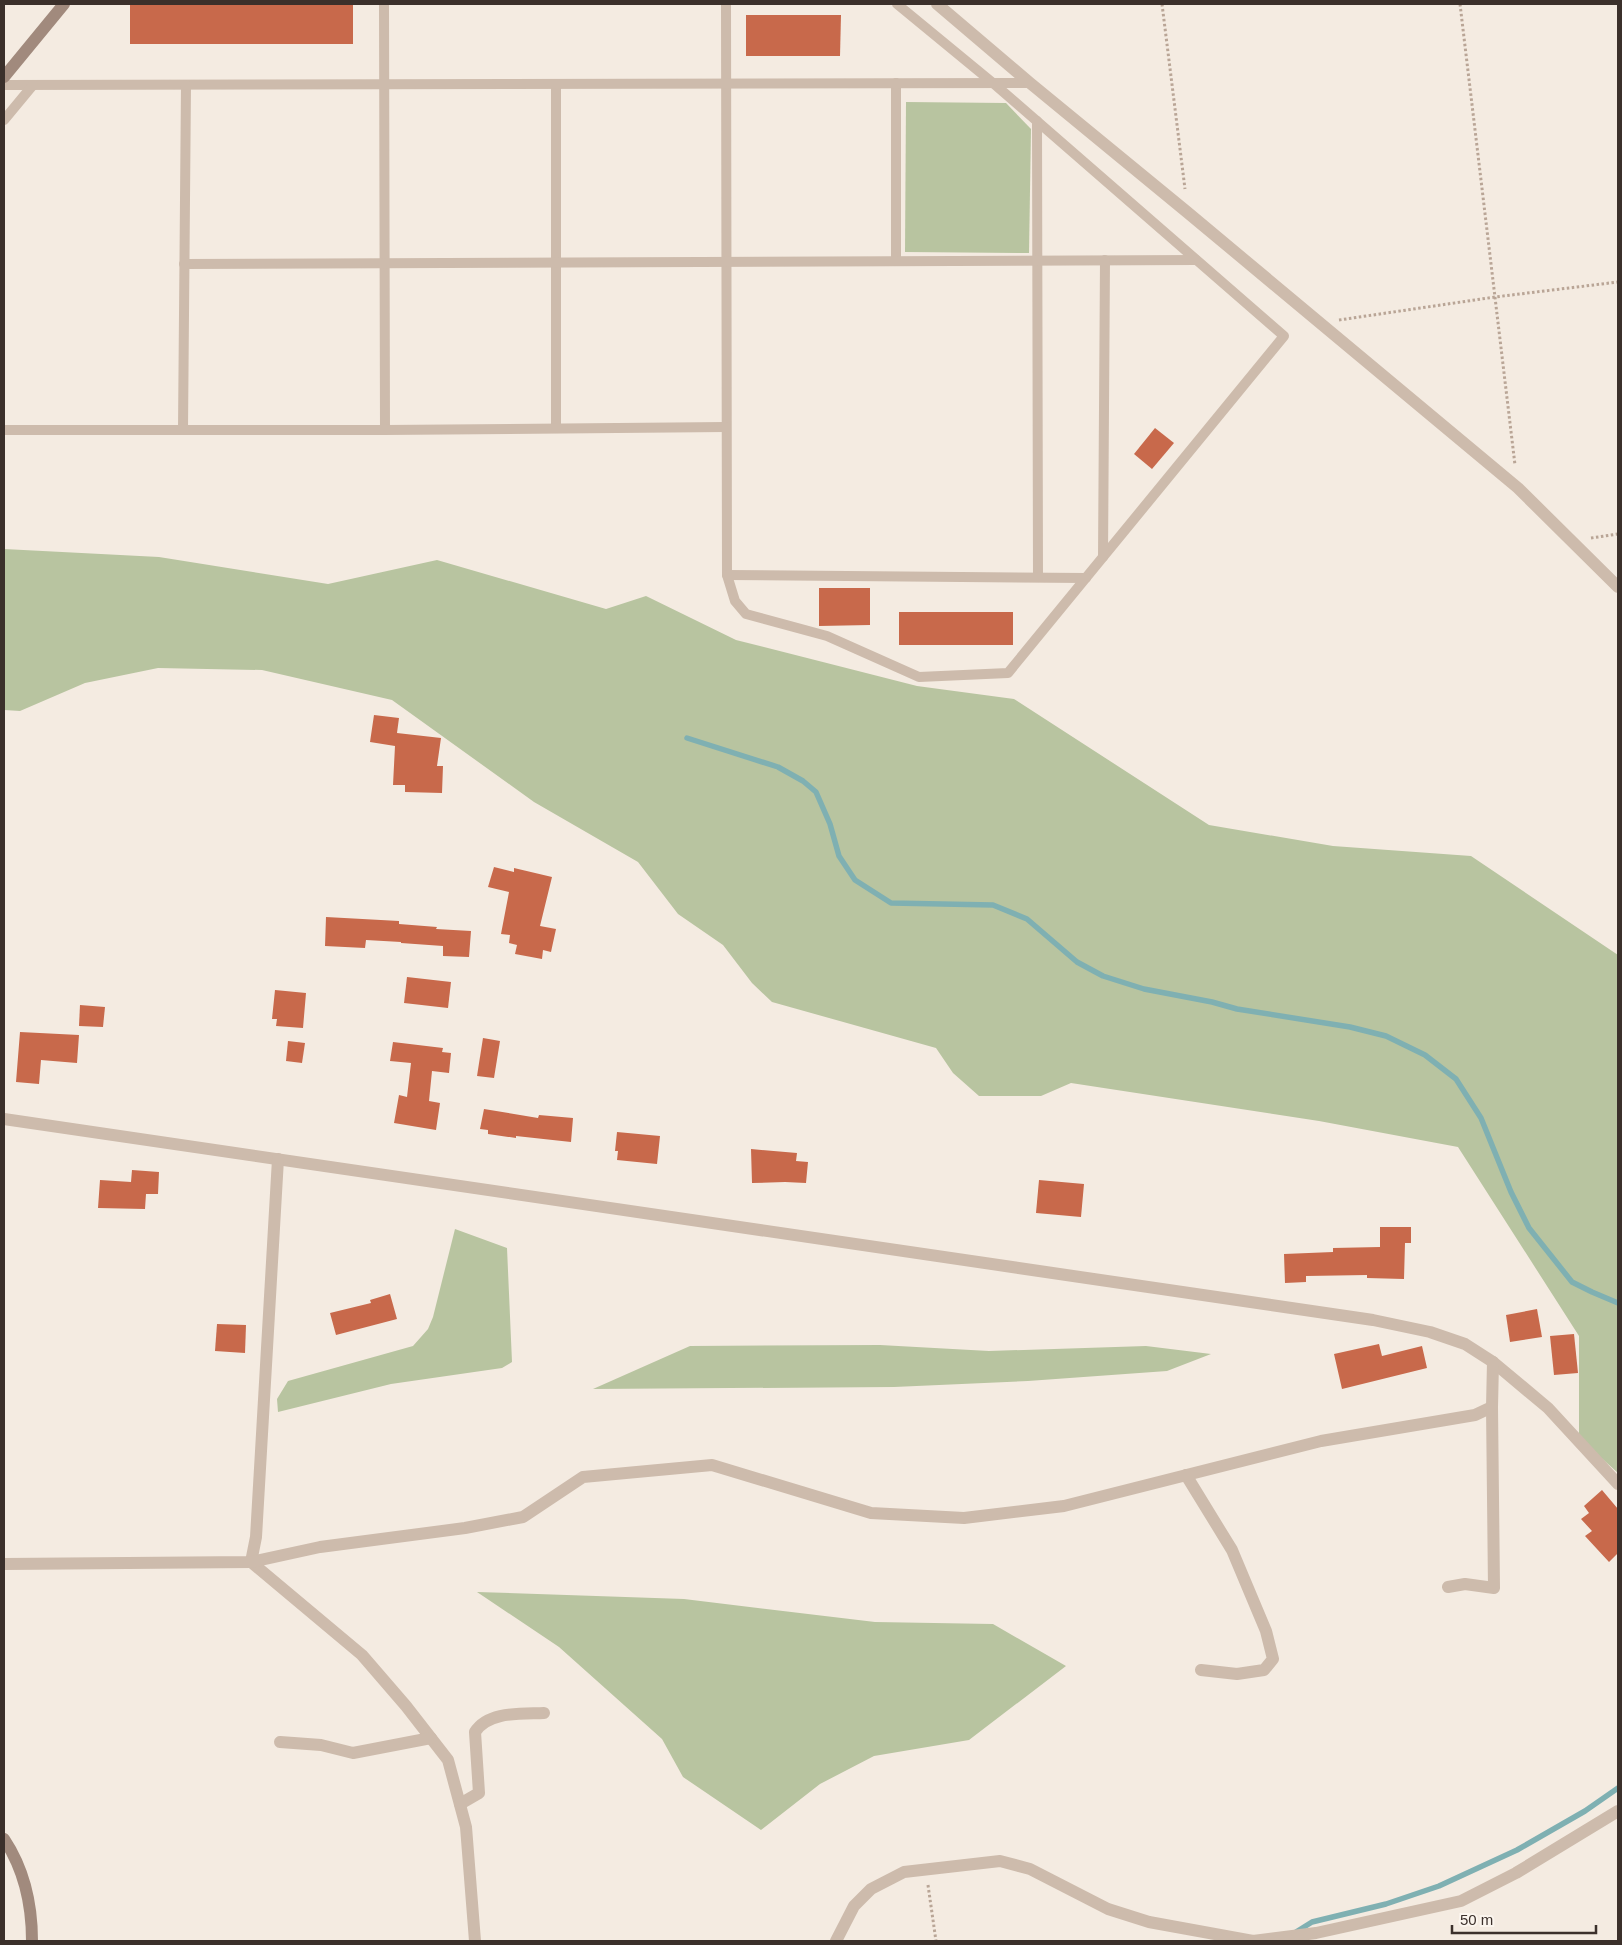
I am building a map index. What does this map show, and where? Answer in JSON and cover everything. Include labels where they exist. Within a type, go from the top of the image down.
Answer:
[{"type":"street","points":[[4,77],[64,4]]},
{"type":"street","points":[[937,4],[1518,488],[1618,587]]},
{"type":"street","points":[[4,1119],[1373,1320],[1430,1332],[1465,1344],[1492,1362],[1548,1408],[1618,1484]]},
{"type":"street","points":[[251,1562],[256,1537],[278,1159]]},
{"type":"street","points":[[1448,1587],[1465,1584],[1494,1588],[1492,1362]]},
{"type":"street","points":[[4,1564],[251,1562],[320,1547],[465,1528],[524,1517],[583,1477],[712,1465],[871,1513],[964,1518],[1064,1506],[1321,1441],[1475,1415],[1492,1407]]},
{"type":"street","points":[[1186,1475],[1232,1550],[1266,1631],[1273,1659],[1264,1670],[1236,1674],[1201,1670]]},
{"type":"street","points":[[251,1562],[362,1655],[406,1706],[448,1760],[466,1827],[475,1941]]},
{"type":"street","points":[[460,1804],[479,1793],[475,1732],[480,1723],[505,1714],[544,1713]]},
{"type":"street","points":[[280,1742],[320,1745],[353,1753],[431,1738]]},
{"type":"street","points":[[836,1941],[854,1906],[871,1889],[904,1872],[1000,1861],[1030,1869],[1108,1909],[1150,1922],[1253,1940],[1317,1937],[1461,1901],[1516,1873],[1618,1811]]},
{"type":"street","points":[[4,1839],[26,1887],[31,1912],[32,1941]]},
{"type":"lane","points":[[384,4],[385,430]]},
{"type":"lane","points":[[726,4],[727,575],[735,601],[746,614],[827,636],[919,677],[1008,673],[1284,336],[993,83],[897,4]]},
{"type":"lane","points":[[896,83],[896,261]]},
{"type":"lane","points":[[4,85],[1030,83]]},
{"type":"lane","points":[[556,84],[556,428]]},
{"type":"lane","points":[[4,120],[33,85]]},
{"type":"lane","points":[[183,429],[186,85]]},
{"type":"lane","points":[[1037,121],[1038,577]]},
{"type":"lane","points":[[1104,556],[1105,260]]},
{"type":"lane","points":[[184,264],[1196,260]]},
{"type":"lane","points":[[4,430],[385,430],[726,427]]},
{"type":"lane","points":[[727,575],[1086,578]]},
{"type":"path","points":[[1162,4],[1187,212]]},
{"type":"path","points":[[1460,4],[1518,488]]},
{"type":"path","points":[[1319,323],[1495,297],[1618,282]]},
{"type":"path","points":[[1573,541],[1618,534]]},
{"type":"path","points":[[925,1869],[936,1941]]},
{"type":"green space","points":[[906,102],[1006,103],[1031,129],[1029,253],[905,252]]},
{"type":"green space","points":[[4,549],[159,557],[328,584],[437,560],[606,609],[646,596],[736,640],[917,686],[1014,699],[1209,825],[1333,846],[1471,856],[1618,955],[1618,1473],[1579,1438],[1579,1336],[1458,1147],[1319,1121],[1071,1083],[1041,1096],[979,1096],[953,1073],[936,1048],[772,1002],[752,983],[723,945],[678,914],[638,862],[534,802],[392,700],[262,670],[158,668],[85,683],[20,711],[4,710]]},
{"type":"green space","points":[[455,1229],[507,1248],[512,1362],[502,1368],[391,1384],[278,1412],[277,1399],[288,1381],[413,1346],[428,1329],[433,1317]]},
{"type":"green space","points":[[880,1345],[989,1351],[1146,1346],[1211,1354],[1167,1371],[1028,1381],[894,1387],[593,1389],[690,1346]]},
{"type":"green space","points":[[477,1592],[684,1599],[875,1622],[993,1624],[1066,1666],[969,1740],[874,1756],[820,1784],[761,1830],[683,1777],[662,1739],[559,1647]]},
{"type":"building","points":[[130,4],[353,4],[353,44],[130,44]]},
{"type":"building","points":[[746,15],[841,15],[840,56],[746,56]]},
{"type":"building","points":[[1155,428],[1174,443],[1152,469],[1134,454]]},
{"type":"building","points":[[819,588],[870,588],[870,625],[819,626]]},
{"type":"building","points":[[899,612],[1013,612],[1013,645],[899,645]]},
{"type":"building","points":[[374,715],[399,718],[397,733],[441,738],[437,766],[443,766],[442,793],[405,792],[405,785],[393,785],[395,746],[370,742]]},
{"type":"building","points":[[494,867],[514,872],[514,868],[552,877],[540,926],[556,929],[551,952],[543,950],[542,959],[515,954],[517,945],[509,943],[510,935],[501,934],[509,892],[488,887]]},
{"type":"building","points":[[326,917],[399,921],[399,924],[471,931],[469,957],[443,956],[443,946],[401,942],[366,940],[365,948],[325,946]]},
{"type":"building","points":[[407,977],[451,982],[448,1008],[404,1003]]},
{"type":"building","points":[[275,990],[306,993],[303,1028],[276,1026],[277,1019],[272,1019]]},
{"type":"building","points":[[80,1005],[105,1007],[103,1027],[79,1026]]},
{"type":"building","points":[[20,1032],[79,1035],[77,1063],[41,1060],[39,1084],[16,1082]]},
{"type":"building","points":[[483,1038],[500,1041],[494,1078],[477,1076]]},
{"type":"building","points":[[288,1041],[305,1043],[302,1063],[286,1061]]},
{"type":"building","points":[[393,1042],[443,1048],[442,1052],[451,1053],[449,1073],[432,1071],[429,1101],[440,1103],[436,1130],[394,1123],[399,1095],[407,1097],[411,1063],[390,1061]]},
{"type":"building","points":[[484,1109],[538,1118],[539,1115],[573,1118],[571,1142],[488,1134],[488,1130],[480,1129]]},
{"type":"building","points":[[617,1132],[660,1136],[657,1164],[617,1160],[618,1151],[615,1151]]},
{"type":"building","points":[[751,1149],[797,1153],[796,1161],[808,1162],[806,1183],[752,1183]]},
{"type":"building","points":[[132,1170],[159,1172],[158,1194],[146,1194],[145,1209],[98,1208],[100,1180],[131,1182]]},
{"type":"building","points":[[1039,1180],[1084,1184],[1081,1217],[1036,1213]]},
{"type":"building","points":[[1380,1227],[1411,1227],[1411,1243],[1405,1243],[1404,1279],[1367,1278],[1367,1275],[1306,1276],[1306,1282],[1285,1283],[1284,1254],[1333,1252],[1333,1248],[1380,1247]]},
{"type":"building","points":[[390,1294],[397,1319],[336,1335],[330,1313],[371,1303],[370,1300]]},
{"type":"building","points":[[1537,1309],[1542,1337],[1510,1342],[1506,1315]]},
{"type":"building","points":[[217,1324],[246,1325],[245,1353],[215,1351]]},
{"type":"building","points":[[1574,1334],[1578,1373],[1554,1375],[1550,1336]]},
{"type":"building","points":[[1379,1344],[1382,1356],[1422,1346],[1427,1368],[1342,1389],[1334,1354]]},
{"type":"building","points":[[1602,1490],[1618,1509],[1618,1553],[1609,1562],[1585,1536],[1592,1531],[1581,1519],[1589,1513],[1584,1506]]},
{"type":"waterway","points":[[687,738],[778,767],[803,781],[816,792],[830,824],[839,856],[855,880],[891,903],[993,905],[1027,919],[1077,962],[1103,976],[1144,989],[1212,1002],[1237,1009],[1350,1027],[1386,1036],[1425,1055],[1456,1079],[1481,1118],[1511,1192],[1529,1228],[1572,1282],[1618,1303]]},
{"type":"waterway","points":[[1296,1932],[1312,1922],[1386,1904],[1439,1886],[1517,1850],[1585,1811],[1618,1788]]}]
